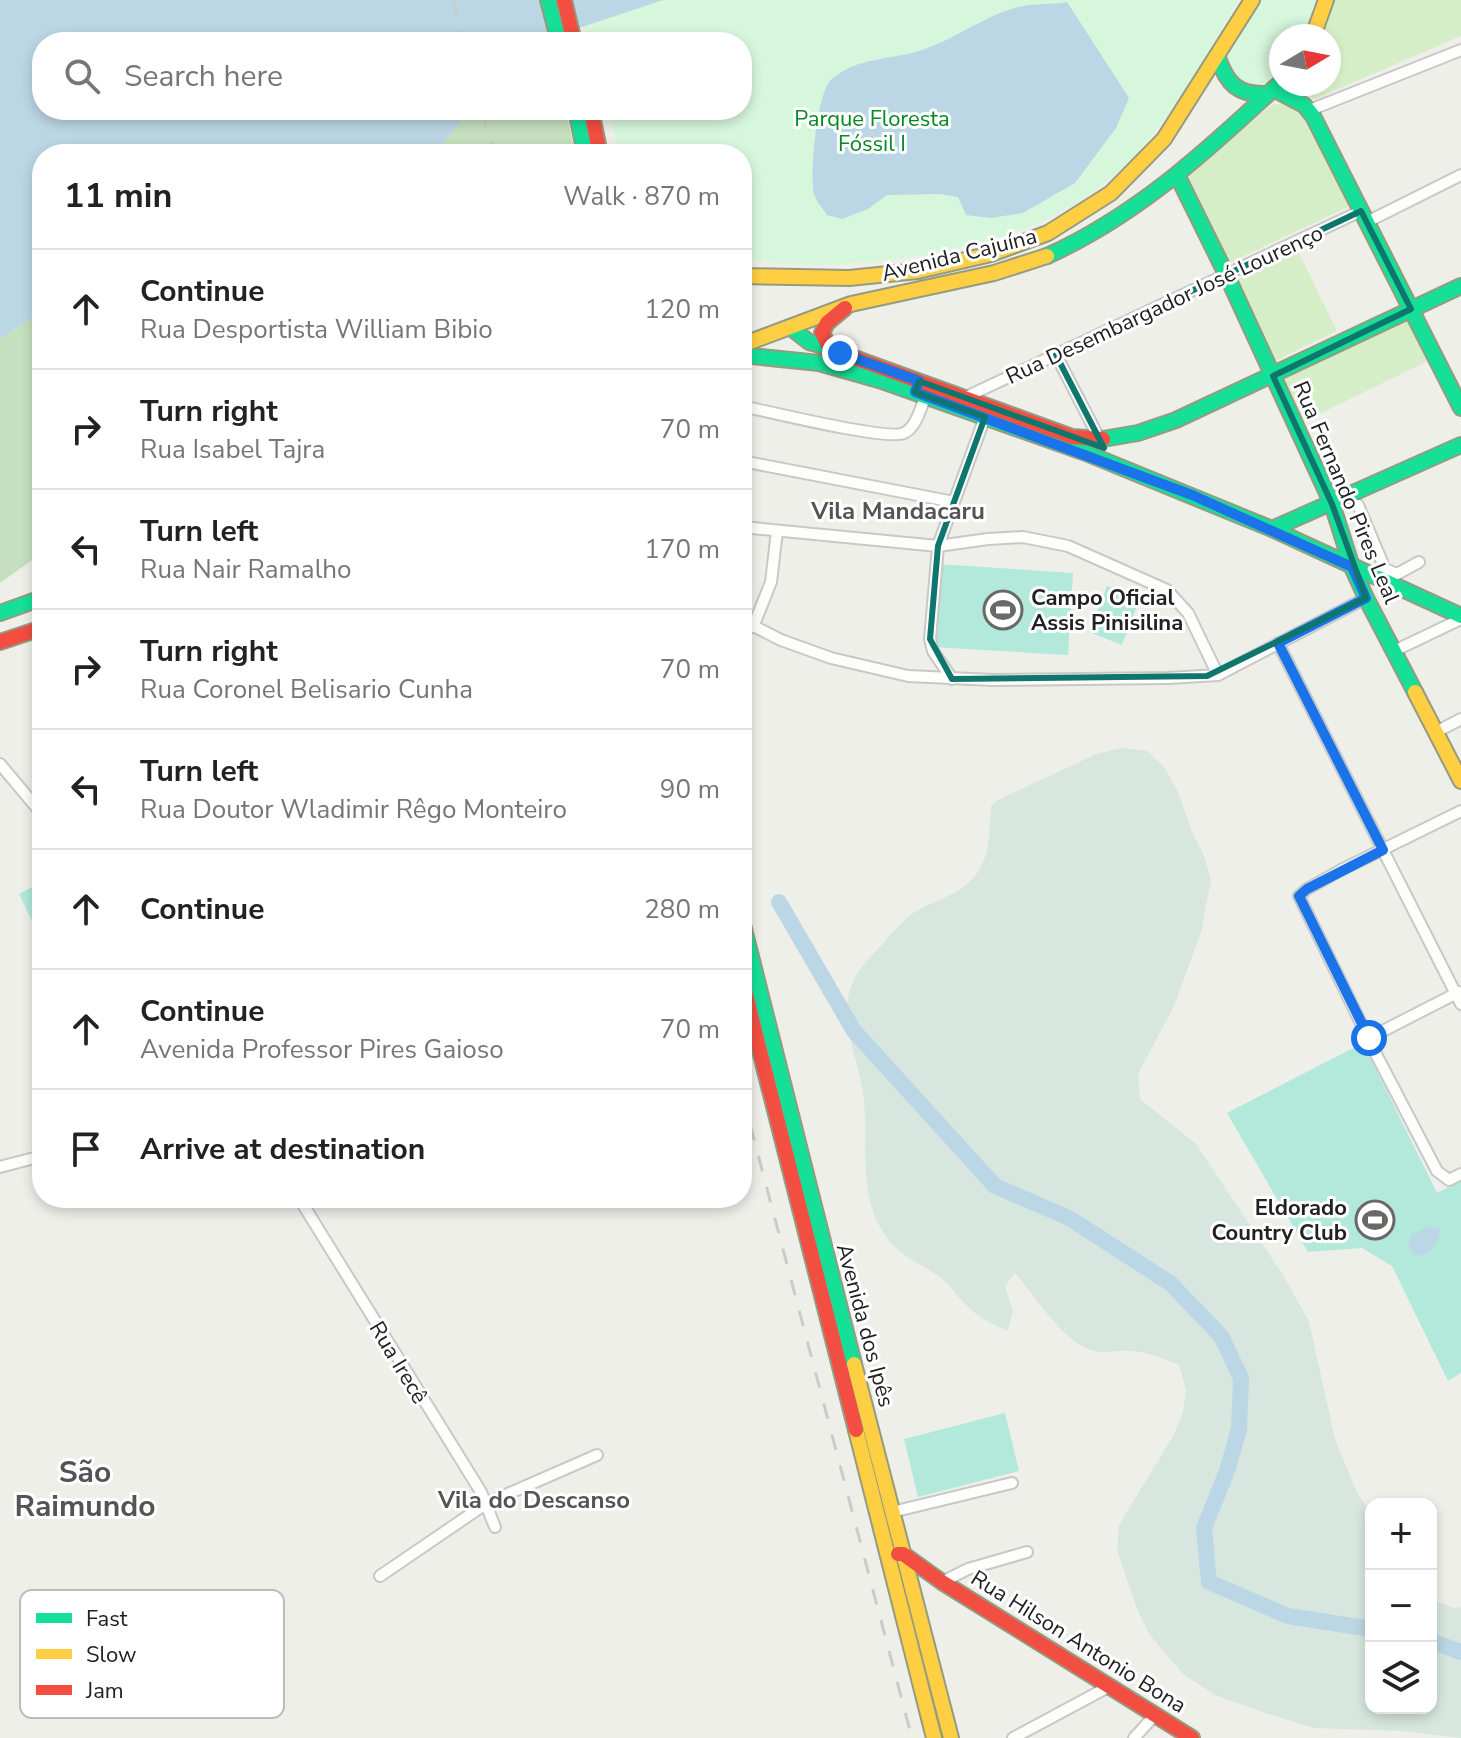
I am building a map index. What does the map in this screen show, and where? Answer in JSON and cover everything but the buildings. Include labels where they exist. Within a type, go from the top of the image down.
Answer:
[{"type":"main road","points":[[548,0],[556,32]]},
{"type":"main road","points":[[564,0],[572,32]]},
{"type":"main road","name":"Avenida Cajuína","points":[[752,274],[849,278],[918,271],[991,254],[1048,233],[1111,193],[1164,139],[1252,0]]},
{"type":"main road","points":[[1317,24],[1326,0]]},
{"type":"main road","points":[[1218,58],[1223,73],[1234,89],[1245,95],[1266,94]]},
{"type":"main road","name":"Avenida Cajuína","points":[[752,341],[852,304],[977,277],[1043,258],[1128,212],[1177,175],[1269,92]]},
{"type":"main road","points":[[1284,96],[1310,110],[1461,408]]},
{"type":"main road","points":[[584,120],[585,144]]},
{"type":"main road","points":[[586,120],[596,144]]},
{"type":"main road","name":"Rua Fernando Pires Leal","points":[[1177,175],[1332,504],[1352,567],[1366,598],[1461,781]]},
{"type":"main road","points":[[752,356],[819,363],[920,389],[966,397],[1072,437],[1100,440],[1133,436],[1155,429],[1461,286]]},
{"type":"main road","points":[[831,348],[822,337],[824,326],[852,304]]},
{"type":"main road","points":[[790,327],[809,342],[831,348],[985,417],[1086,453],[1272,529],[1352,567],[1381,574],[1461,618]]},
{"type":"main road","points":[[1272,529],[1461,445]]},
{"type":"main road","points":[[0,613],[32,602]]},
{"type":"main road","points":[[0,642],[32,631]]},
{"type":"main road","name":"Avenida dos Ipês","points":[[752,969],[801,1189],[904,1589],[934,1738]]},
{"type":"main road","name":"Avenida dos Ipês","points":[[752,1014],[793,1155]]},
{"type":"main road","name":"Avenida dos Ipês","points":[[801,1189],[892,1512],[896,1556]]},
{"type":"main road","name":"Rua Hilson Antonio Bona","points":[[896,1556],[1192,1738]]},
{"type":"main road","name":"Rua Hilson Antonio Bona","points":[[904,1589],[923,1582],[942,1582]]},
{"type":"main road","name":"Avenida dos Ipês","points":[[904,1589],[951,1738]]},
{"type":"street","points":[[1310,110],[1461,50]]},
{"type":"street","name":"Rua Desembargador José Lourenço","points":[[966,397],[1227,276],[1461,175]]},
{"type":"street","points":[[1056,355],[1100,440]]},
{"type":"street","points":[[752,408],[898,435],[913,425],[920,389]]},
{"type":"street","points":[[952,679],[933,651],[930,639],[938,546],[985,417]]},
{"type":"street","points":[[752,463],[954,502]]},
{"type":"street","points":[[1358,505],[1382,562],[1381,574],[1397,574],[1419,562]]},
{"type":"street","points":[[752,528],[938,546],[988,539],[1036,538],[1068,546],[1167,590],[1188,613],[1218,675]]},
{"type":"street","points":[[777,531],[771,582],[753,627],[850,664],[908,676],[1103,680],[1218,675],[1366,598]]},
{"type":"street","points":[[1394,651],[1461,618]]},
{"type":"street","points":[[1278,643],[1459,997],[1369,1038]]},
{"type":"street","points":[[1436,732],[1461,719]]},
{"type":"street","points":[[0,764],[32,802]]},
{"type":"street","points":[[1461,811],[1307,889],[1301,893],[1300,899],[1437,1171],[1449,1180],[1461,1174]]},
{"type":"street","points":[[0,1167],[32,1159]]},
{"type":"street","name":"Rua Irecê","points":[[305,1208],[487,1503],[495,1527]]},
{"type":"street","points":[[380,1576],[487,1503],[597,1455]]},
{"type":"street","points":[[892,1512],[1012,1483]]},
{"type":"street","points":[[942,1582],[968,1569],[1027,1552]]},
{"type":"street","points":[[1013,1738],[1032,1734],[1110,1686]]},
{"type":"street","points":[[1134,1738],[1155,1715]]},
{"type":"highlighted area","points":[[1361,211],[1411,309],[1273,376],[1332,504],[1366,598],[1207,676],[952,679],[930,639],[938,546],[985,417],[915,392],[919,381],[1104,448],[1056,355]]},
{"type":"green space","name":"Parque Floresta Fóssil I","points":[[633,0],[1239,0],[1168,114],[1143,146],[1087,196],[1023,229],[988,241],[951,250],[848,264],[805,265],[752,259],[752,144],[616,144],[610,120],[752,120],[752,32],[586,32],[584,26]]},
{"type":"green space","points":[[1257,0],[1315,0],[1308,24],[1269,24],[1269,82],[1262,88],[1239,86],[1224,59]]},
{"type":"green space","points":[[1329,0],[1461,0],[1461,36],[1341,88],[1341,24],[1321,24]]},
{"type":"green space","points":[[1285,103],[1302,109],[1350,206],[1225,265],[1184,175],[1272,105]]},
{"type":"green space","points":[[462,120],[568,120],[573,144],[443,144]]},
{"type":"green space","points":[[1298,251],[1337,331],[1272,362],[1234,281]]},
{"type":"green space","points":[[32,318],[32,560],[0,583],[0,339]]},
{"type":"green space","points":[[1407,318],[1428,361],[1301,423],[1280,379]]},
{"type":"green space","name":"Campo Oficial Assis Pinisilina","points":[[937,564],[1073,573],[1068,655],[933,647]]},
{"type":"green space","points":[[1107,586],[1140,598],[1122,645],[1089,632]]},
{"type":"green space","points":[[32,887],[32,921],[19,894]]},
{"type":"green space","name":"Eldorado Country Club","points":[[1363,1043],[1437,1193],[1461,1181],[1461,1373],[1448,1381],[1392,1266],[1362,1248],[1308,1252],[1227,1113]]},
{"type":"green space","points":[[1005,1413],[1019,1471],[918,1497],[904,1439]]},
{"type":"shaded area","points":[[1122,748],[1147,751],[1165,768],[1204,855],[1211,880],[1201,932],[1174,1006],[1138,1074],[1140,1099],[1196,1144],[1283,1275],[1309,1321],[1335,1439],[1365,1504],[1365,1714],[1437,1714],[1437,1602],[1461,1607],[1461,1738],[1401,1731],[1314,1728],[1215,1695],[1183,1674],[1149,1634],[1117,1550],[1119,1525],[1173,1436],[1183,1412],[1186,1390],[1179,1365],[1144,1353],[1088,1349],[1058,1326],[1015,1273],[1005,1286],[1013,1311],[1008,1331],[992,1324],[964,1303],[942,1279],[897,1249],[874,1213],[866,1172],[862,1087],[847,1018],[850,990],[856,976],[913,913],[956,892],[974,878],[986,854],[991,806],[1096,754]]},
{"type":"water","points":[[0,0],[663,0],[567,32],[32,32],[32,120],[462,120],[443,144],[32,144],[32,318],[0,339]]},
{"type":"water","points":[[1067,2],[1129,98],[1116,128],[1075,183],[1023,213],[991,218],[966,215],[958,197],[940,194],[887,195],[868,209],[842,219],[827,215],[814,194],[813,170],[818,117],[831,80],[863,63],[922,50],[1005,11]]},
{"type":"water","points":[[1430,1226],[1440,1229],[1435,1244],[1428,1252],[1413,1255],[1408,1244],[1411,1235]]},
{"type":"waterway","points":[[779,902],[854,1031],[995,1186],[1069,1218],[1170,1283],[1221,1336],[1241,1378],[1239,1429],[1227,1471],[1204,1528],[1209,1582],[1288,1616],[1365,1628]]},
{"type":"waterway","points":[[1434,1642],[1461,1652]]},
{"type":"railway","points":[[453,0],[461,32]]},
{"type":"railway","points":[[485,120],[491,144]]},
{"type":"railway","points":[[752,1132],[912,1738]]},
{"type":"traffic: fast","points":[[548,0],[556,32]]},
{"type":"traffic: fast","points":[[1218,58],[1225,75],[1235,86],[1248,92],[1266,94]]},
{"type":"traffic: fast","points":[[1047,256],[1080,240],[1142,201],[1199,156],[1269,93]]},
{"type":"traffic: fast","points":[[1287,96],[1304,105],[1313,116],[1461,408]]},
{"type":"traffic: fast","points":[[578,120],[583,144]]},
{"type":"traffic: fast","points":[[1177,175],[1332,504],[1352,567],[1366,598],[1415,692]]},
{"type":"traffic: fast","points":[[1103,439],[1138,433],[1176,420],[1461,286]]},
{"type":"traffic: fast","points":[[790,327],[809,342],[831,348]]},
{"type":"traffic: fast","points":[[752,356],[819,363],[879,380],[1086,453],[1272,529],[1461,616]]},
{"type":"traffic: fast","points":[[1272,529],[1461,445]]},
{"type":"traffic: fast","points":[[0,613],[32,602]]},
{"type":"traffic: fast","points":[[752,961],[854,1364]]},
{"type":"traffic: slow","points":[[752,276],[849,278],[918,271],[991,254],[1048,233],[1111,193],[1164,139],[1252,0]]},
{"type":"traffic: slow","points":[[1317,24],[1326,0]]},
{"type":"traffic: slow","points":[[752,341],[851,304],[994,273],[1047,256]]},
{"type":"traffic: slow","points":[[1415,692],[1461,781]]},
{"type":"traffic: slow","points":[[854,1364],[951,1738]]},
{"type":"traffic: slow","points":[[856,1430],[934,1738]]},
{"type":"traffic: jam","points":[[564,0],[572,32]]},
{"type":"traffic: jam","points":[[593,120],[598,144]]},
{"type":"traffic: jam","points":[[845,308],[827,323],[822,333],[835,351],[1072,437],[1103,439]]},
{"type":"traffic: jam","points":[[0,642],[32,631]]},
{"type":"traffic: jam","points":[[752,1019],[856,1430]]},
{"type":"traffic: jam","points":[[898,1554],[903,1554],[942,1582],[1192,1738]]},
{"type":"place","name":"Campo Oficial Assis Pinisilina","points":[[1003,610]]},
{"type":"place","name":"Eldorado Country Club","points":[[1375,1220]]},
{"type":"district","name":"Vila Mandacaru","points":[[898,511]]},
{"type":"district","name":"São Raimundo","points":[[85,1489]]},
{"type":"district","name":"Vila do Descanso","points":[[534,1500]]},
{"type":"route","points":[[840,353],[919,381],[915,392],[1086,453],[1192,495],[1352,567],[1366,598],[1278,643],[1383,850],[1299,896],[1369,1038]]}]
